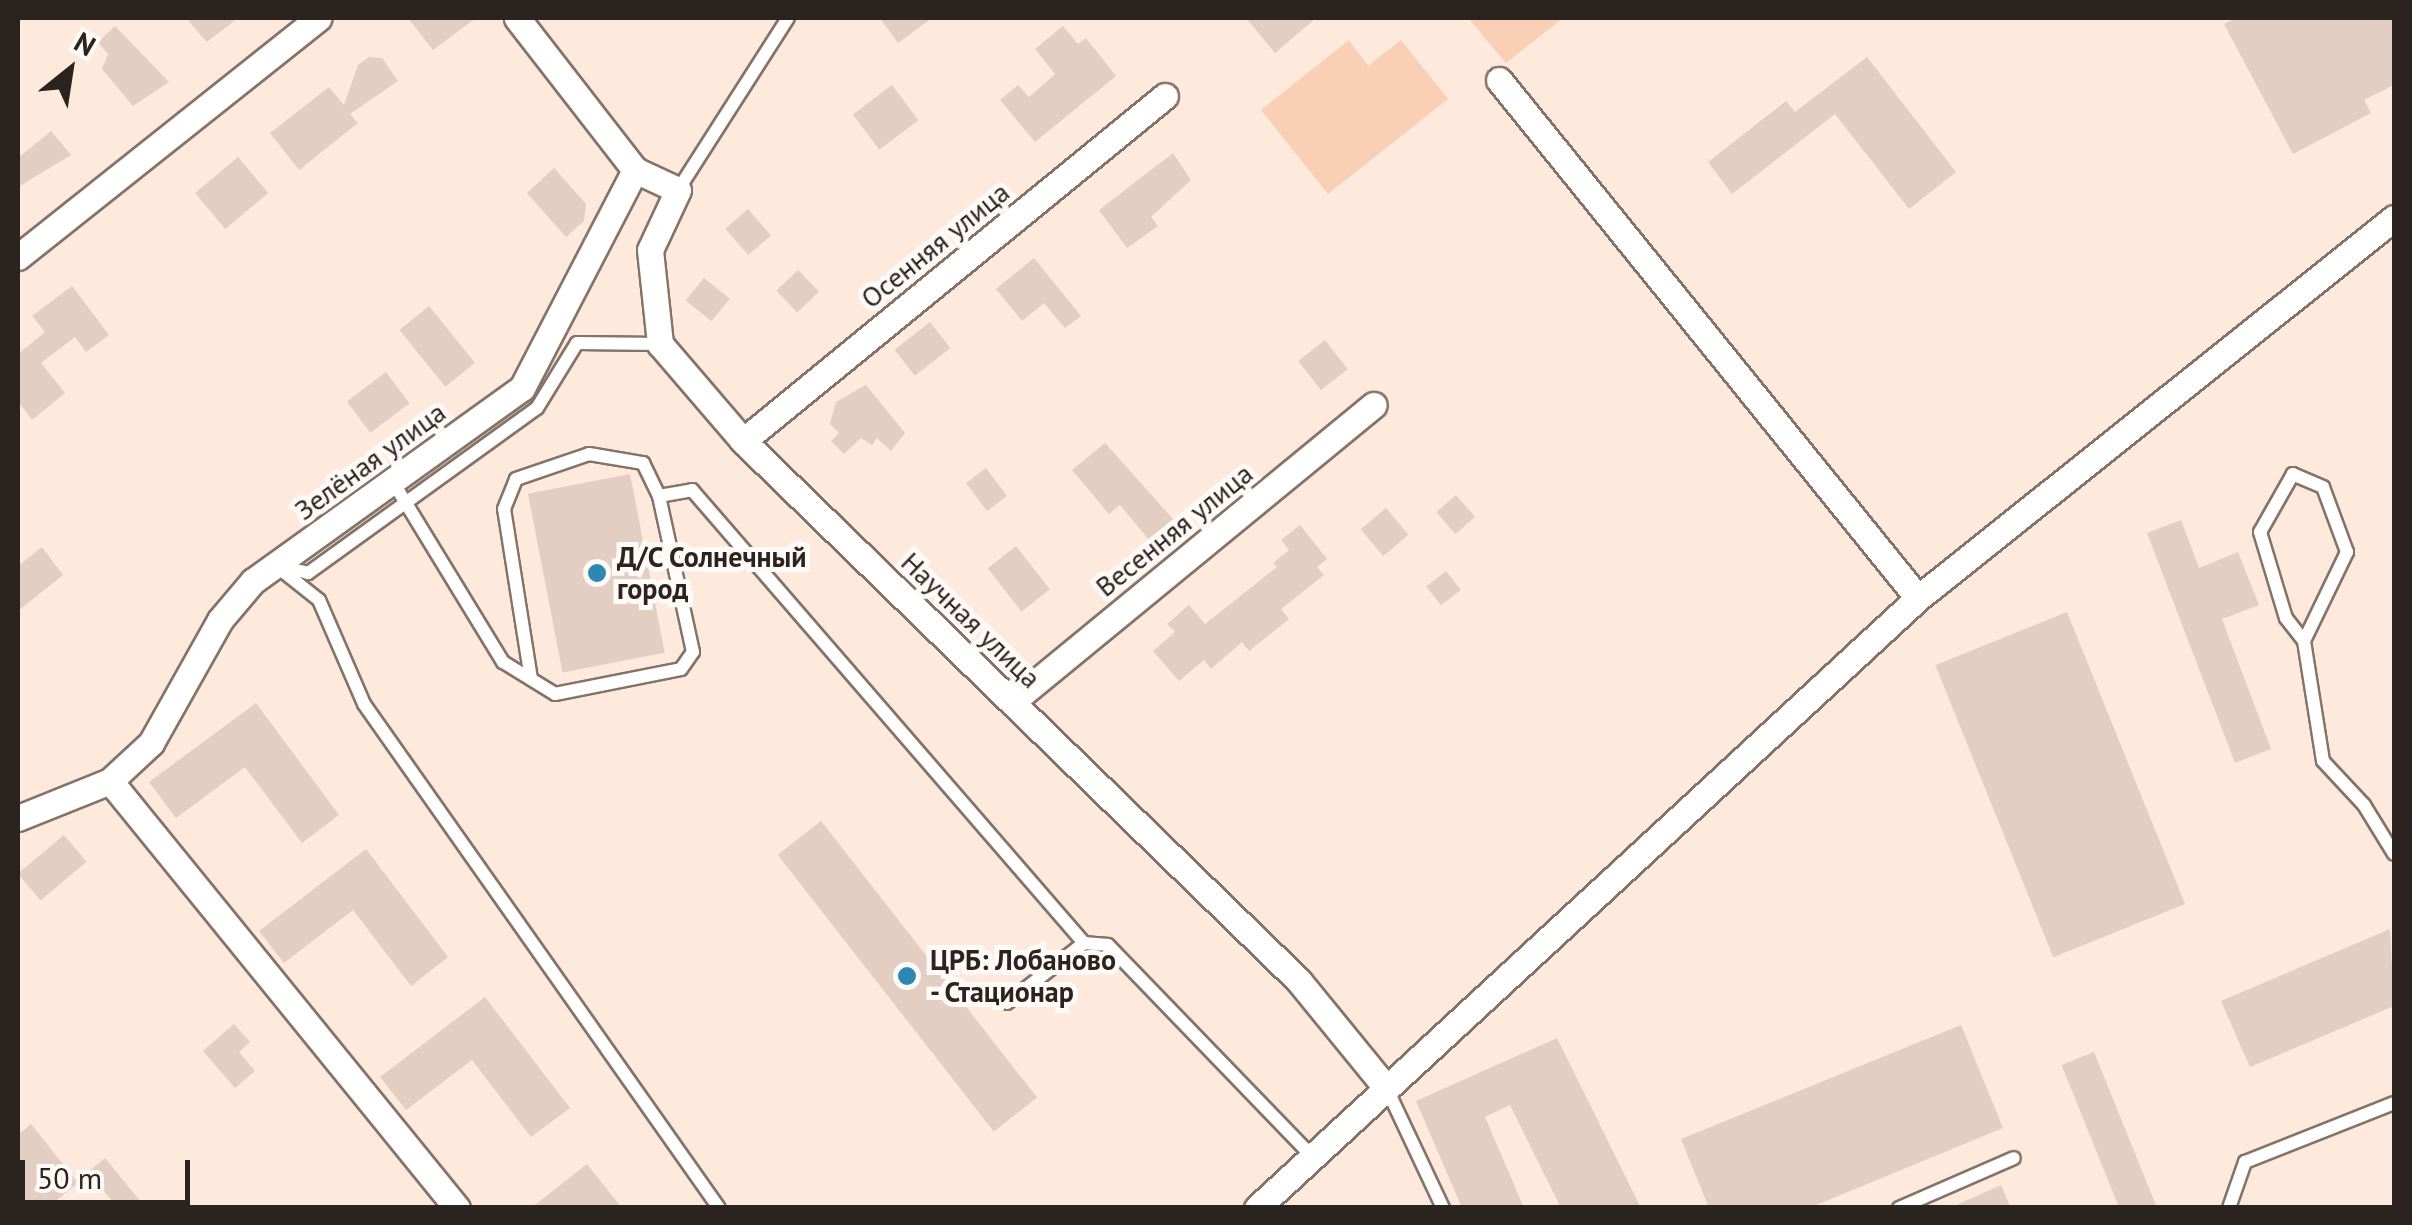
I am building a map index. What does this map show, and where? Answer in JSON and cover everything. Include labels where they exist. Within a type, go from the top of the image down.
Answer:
[{"type":"street","points":[[18,257],[319,18]]},
{"type":"street","points":[[517,18],[635,170],[678,190],[650,250],[660,344]]},
{"type":"street","points":[[1499,80],[1918,598]]},
{"type":"street","name":"Осенняя улица","points":[[744,441],[1165,96]]},
{"type":"street","name":"Зелёная улица","points":[[18,818],[110,782],[151,743],[220,620],[276,566],[400,492],[522,388],[635,170]]},
{"type":"street","points":[[1257,1208],[1918,598],[2394,218]]},
{"type":"street","name":"Научная улица","points":[[660,344],[744,441],[1299,981],[1387,1089]]},
{"type":"street","name":"Весенняя улица","points":[[1012,702],[1374,405]]},
{"type":"street","points":[[110,782],[458,1208]]},
{"type":"lane","points":[[678,190],[788,18]]},
{"type":"lane","points":[[531,679],[504,509],[516,479],[590,454],[643,463],[659,496],[693,652],[680,669],[555,694],[503,662],[400,492],[537,408],[577,343],[660,344]]},
{"type":"lane","points":[[2304,641],[2347,552],[2322,487],[2293,474],[2260,532],[2286,618],[2304,641],[2324,760],[2364,806],[2394,854]]},
{"type":"lane","points":[[659,496],[692,490],[1084,943]]},
{"type":"lane","points":[[276,566],[319,600],[364,704],[718,1208]]},
{"type":"lane","points":[[1007,1004],[1084,943],[1108,945],[1313,1156]]},
{"type":"lane","points":[[1387,1089],[1443,1208]]},
{"type":"lane","points":[[2229,1208],[2245,1162],[2394,1103]]},
{"type":"lane","points":[[1899,1208],[2014,1158]]},
{"type":"shaded area","points":[[1468,18],[1563,18],[1506,63]]},
{"type":"shaded area","points":[[1349,40],[1368,66],[1401,40],[1448,99],[1328,194],[1261,110]]},
{"type":"building","points":[[186,18],[238,18],[207,42]]},
{"type":"building","points":[[408,18],[476,18],[433,50]]},
{"type":"building","points":[[880,18],[932,18],[898,43]]},
{"type":"building","points":[[1246,18],[1316,18],[1275,53]]},
{"type":"building","points":[[2236,18],[2394,18],[2394,85],[2364,100],[2371,113],[2293,154],[2224,24]]},
{"type":"building","points":[[115,26],[169,82],[133,106],[102,69],[108,54],[98,42]]},
{"type":"building","points":[[1063,26],[1078,44],[1086,38],[1116,76],[1035,142],[1000,100],[1018,85],[1029,97],[1055,74],[1035,49]]},
{"type":"building","points":[[369,57],[382,58],[398,81],[350,114],[358,123],[299,170],[270,133],[329,87],[344,105],[358,65]]},
{"type":"building","points":[[1867,57],[1956,172],[1909,209],[1835,114],[1732,194],[1708,162],[1786,101],[1795,112]]},
{"type":"building","points":[[892,85],[918,120],[879,150],[853,114]]},
{"type":"building","points":[[51,131],[71,155],[18,187],[18,158]]},
{"type":"building","points":[[1173,153],[1191,180],[1151,217],[1158,226],[1127,248],[1099,210]]},
{"type":"building","points":[[238,157],[268,193],[225,229],[195,193]]},
{"type":"building","points":[[554,168],[586,204],[584,221],[566,237],[527,193]]},
{"type":"building","points":[[748,209],[771,235],[748,255],[725,229]]},
{"type":"building","points":[[1034,258],[1081,316],[1065,328],[1044,303],[1022,321],[996,289]]},
{"type":"building","points":[[798,270],[819,292],[797,312],[776,291]]},
{"type":"building","points":[[704,278],[730,299],[711,321],[686,301]]},
{"type":"building","points":[[72,286],[109,335],[86,352],[75,337],[41,363],[65,393],[32,420],[18,401],[18,354],[45,332],[32,316]]},
{"type":"building","points":[[429,306],[475,363],[445,387],[399,330]]},
{"type":"building","points":[[930,322],[950,348],[915,376],[895,350]]},
{"type":"building","points":[[1325,340],[1348,369],[1321,390],[1298,361]]},
{"type":"building","points":[[386,372],[409,403],[370,433],[347,401]]},
{"type":"building","points":[[866,385],[905,433],[891,451],[877,438],[872,445],[861,438],[844,454],[831,441],[839,433],[830,424],[836,402]]},
{"type":"building","points":[[1105,443],[1173,519],[1149,540],[1120,505],[1109,514],[1072,470]]},
{"type":"building","points":[[986,468],[1007,496],[987,511],[966,483]]},
{"type":"building","name":"Д/С Солнечный город","points":[[630,474],[665,653],[563,673],[528,494]]},
{"type":"building","points":[[1456,495],[1475,517],[1455,534],[1436,512]]},
{"type":"building","points":[[1386,508],[1408,535],[1383,556],[1361,529]]},
{"type":"building","points":[[2181,520],[2199,568],[2238,552],[2259,605],[2222,619],[2271,749],[2235,763],[2147,533]]},
{"type":"building","points":[[1300,525],[1327,559],[1317,567],[1324,575],[1281,609],[1289,619],[1249,651],[1242,642],[1211,669],[1204,660],[1179,681],[1153,651],[1175,632],[1167,624],[1189,605],[1205,624],[1277,567],[1273,563],[1289,550],[1281,540]]},
{"type":"building","points":[[1016,546],[1050,589],[1021,612],[988,568]]},
{"type":"building","points":[[42,547],[63,575],[18,611],[18,566]]},
{"type":"building","points":[[1446,571],[1461,590],[1441,605],[1426,586]]},
{"type":"building","points":[[2067,612],[2185,904],[2053,957],[1935,665]]},
{"type":"building","points":[[256,703],[339,815],[302,843],[245,767],[176,818],[149,782]]},
{"type":"building","name":"ЦРБ: Лобаново - Стационар","points":[[821,821],[1037,1098],[994,1131],[778,855]]},
{"type":"building","points":[[64,835],[86,862],[41,900],[18,874]]},
{"type":"building","points":[[366,849],[448,957],[411,986],[353,910],[284,963],[259,931]]},
{"type":"building","points":[[2390,929],[2394,1006],[2250,1067],[2221,1001]]},
{"type":"building","points":[[485,997],[570,1108],[531,1137],[472,1060],[406,1110],[380,1077]]},
{"type":"building","points":[[234,1024],[250,1042],[239,1052],[255,1071],[235,1088],[203,1051]]},
{"type":"building","points":[[1961,1025],[2003,1128],[1809,1208],[1709,1208],[1681,1139]]},
{"type":"building","points":[[1557,1038],[1641,1208],[1561,1208],[1510,1105],[1485,1117],[1524,1208],[1462,1208],[1416,1101]]},
{"type":"building","points":[[2094,1052],[2157,1208],[2119,1208],[2062,1065]]},
{"type":"building","points":[[31,1124],[78,1183],[47,1208],[18,1208],[18,1135]]},
{"type":"building","points":[[105,1158],[146,1208],[118,1208],[88,1172]]},
{"type":"building","points":[[587,1164],[622,1208],[531,1208]]},
{"type":"building","points":[[2001,1185],[2011,1208],[1950,1208]]},
{"type":"place","name":"Д/С Солнечный город","points":[[597,573]]},
{"type":"place","name":"ЦРБ: Лобаново - Стационар","points":[[907,976]]}]
